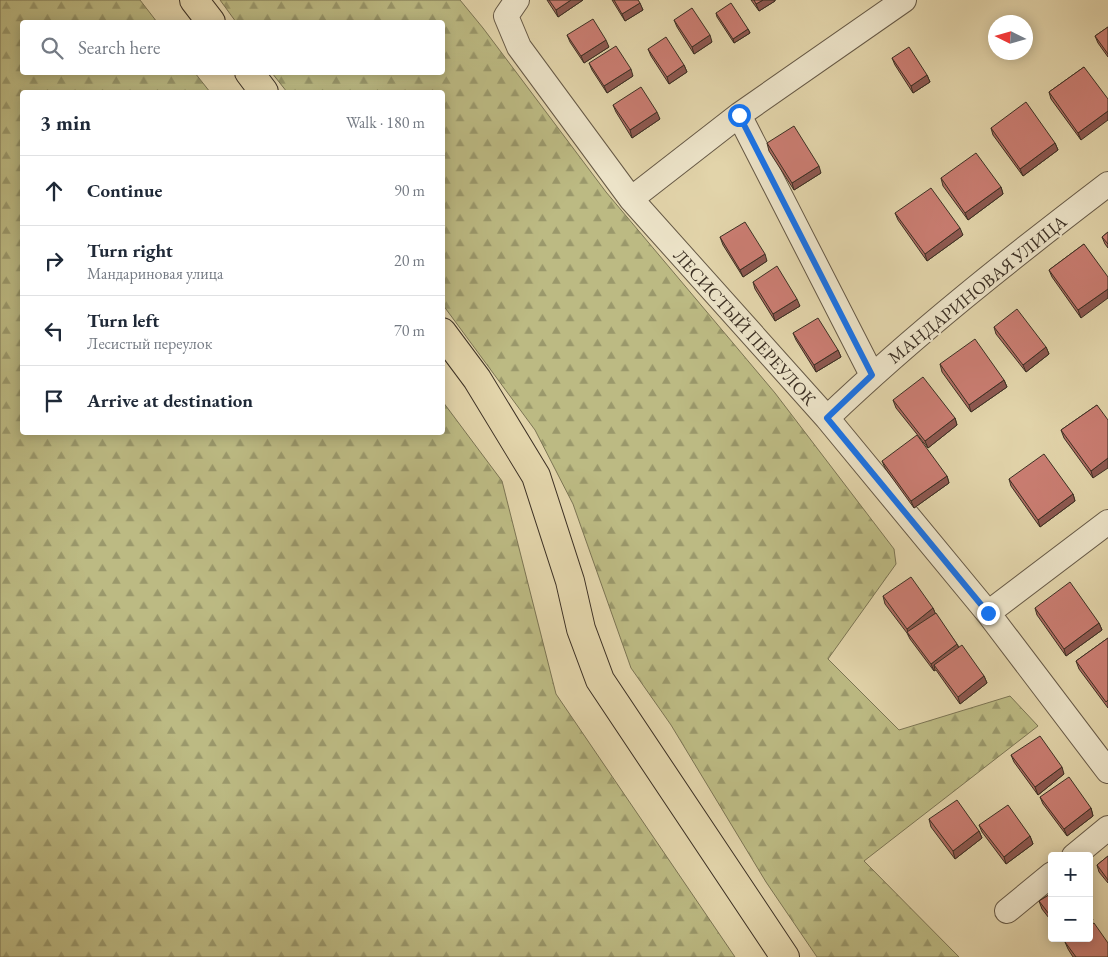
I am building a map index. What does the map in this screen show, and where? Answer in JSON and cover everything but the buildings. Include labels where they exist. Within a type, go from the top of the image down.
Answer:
[{"type":"main road","points":[[194,0],[209,20]]},
{"type":"main road","points":[[251,75],[262,90]]},
{"type":"main road","points":[[445,336],[477,379],[536,476],[570,581],[581,629],[600,680],[785,957]]},
{"type":"street","points":[[631,199],[739,115],[904,0]]},
{"type":"street","name":"ЛЕСИСТЫЙ ПЕРЕУЛОК","points":[[512,8],[519,47],[631,199],[827,418],[988,613],[1108,771]]},
{"type":"street","points":[[739,115],[872,375]]},
{"type":"street","name":"МАНДАРИНОВАЯ УЛИЦА","points":[[827,418],[872,375],[1033,242],[1108,184]]},
{"type":"street","points":[[988,613],[1108,522]]},
{"type":"street","points":[[1079,852],[1108,828]]},
{"type":"street","points":[[1007,911],[1048,877]]},
{"type":"green space","points":[[0,0],[140,0],[155,20],[20,20],[20,75],[197,75],[208,90],[20,90],[20,435],[445,435],[445,405],[502,481],[556,694],[735,957],[0,957]]},
{"type":"green space","points":[[220,0],[460,0],[606,192],[775,393],[894,549],[896,564],[828,659],[899,730],[1010,696],[1038,726],[864,861],[959,957],[817,957],[766,882],[671,725],[631,668],[573,504],[535,430],[445,308],[445,90],[285,90],[274,75],[445,75],[445,20],[235,20]]},
{"type":"route","points":[[739,115],[872,375],[827,418],[988,613]]}]
